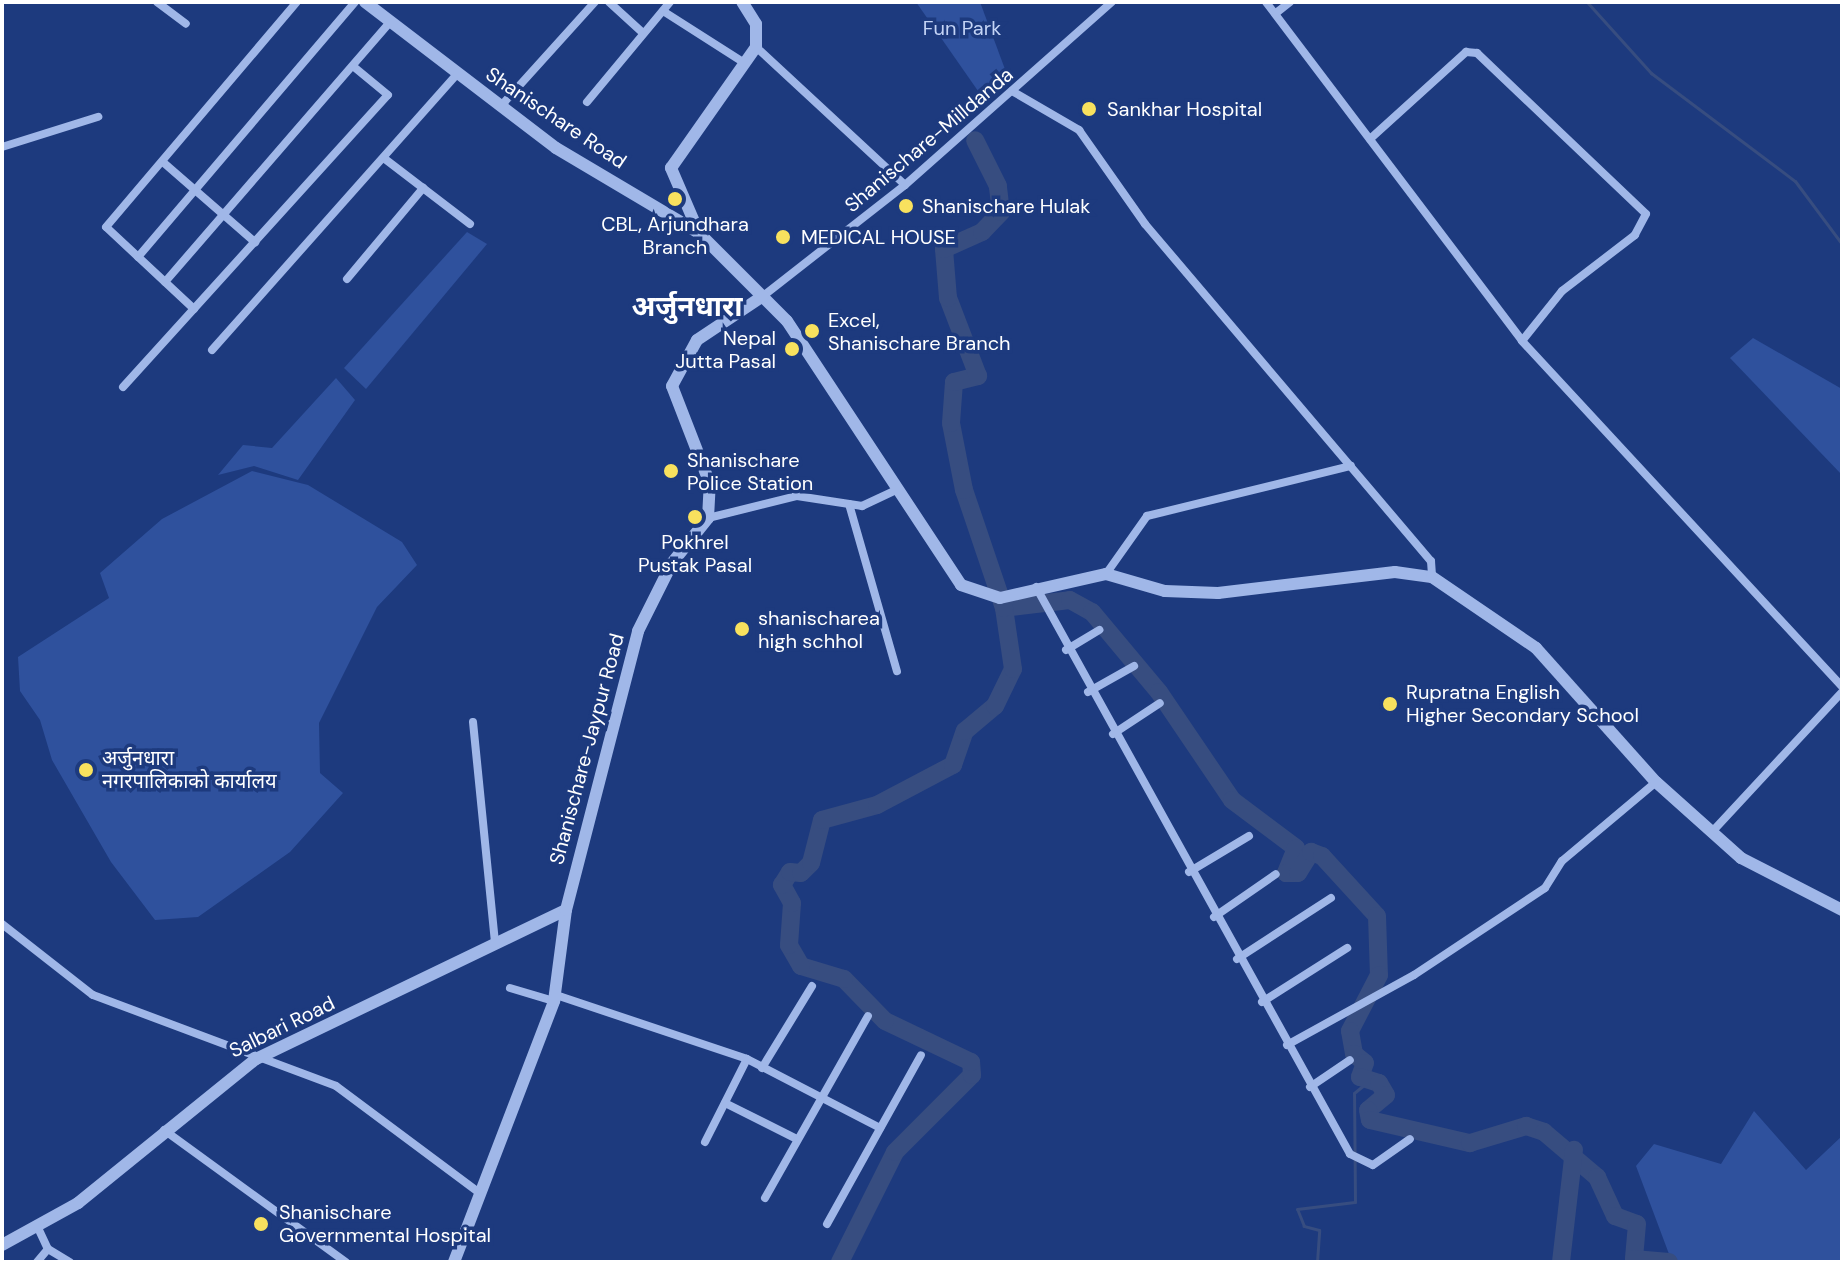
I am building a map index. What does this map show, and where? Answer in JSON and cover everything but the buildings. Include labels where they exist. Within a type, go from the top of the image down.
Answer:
[{"type":"street","points":[[157,2],[186,24]]},
{"type":"street","points":[[194,309],[106,227],[164,163],[297,2]]},
{"type":"street","points":[[138,257],[355,2]]},
{"type":"street","name":"Shanischare Road","points":[[365,2],[500,107],[699,233],[763,296],[846,402],[897,490],[961,585],[1000,598],[1036,587],[1106,574]]},
{"type":"street","points":[[500,107],[595,2]]},
{"type":"street","points":[[609,2],[643,33]]},
{"type":"street","points":[[620,11],[627,2]]},
{"type":"street","points":[[587,102],[670,2]]},
{"type":"street","points":[[699,233],[672,161],[756,47],[756,24],[742,2]]},
{"type":"street","name":"Shanischare-Milldanda","points":[[763,296],[905,185],[1112,2]]},
{"type":"street","points":[[1266,2],[1522,341],[1842,690],[1711,833]]},
{"type":"street","points":[[1276,13],[1290,2]]},
{"type":"street","points":[[663,11],[743,62]]},
{"type":"street","points":[[165,282],[226,216],[390,22]]},
{"type":"street","points":[[756,47],[905,185]]},
{"type":"street","points":[[1370,139],[1466,52],[1477,53],[1646,214],[1635,235],[1562,291],[1522,341]]},
{"type":"street","points":[[123,387],[388,95],[354,67]]},
{"type":"street","points":[[212,350],[385,159],[456,75]]},
{"type":"street","points":[[1012,91],[1079,130],[1145,224],[1431,561],[1432,577]]},
{"type":"street","points":[[2,147],[98,117]]},
{"type":"street","points":[[385,159],[470,224]]},
{"type":"street","points":[[164,163],[255,242]]},
{"type":"street","points":[[347,279],[423,188]]},
{"type":"street","points":[[763,296],[697,340],[672,386],[710,484],[708,518],[797,496],[849,504],[897,490]]},
{"type":"street","points":[[1351,466],[1147,516],[1106,574],[1165,591],[1218,593],[1395,572],[1432,577],[1536,648],[1656,782],[1741,858],[1842,910]]},
{"type":"street","points":[[849,504],[897,671]]},
{"type":"street","name":"Shanischare-Jaypur Road","points":[[454,1262],[478,1192],[555,998],[566,910],[638,631],[672,563],[708,518]]},
{"type":"street","points":[[1036,587],[1088,692],[1237,959],[1356,1162],[1373,1165],[1410,1139]]},
{"type":"street","points":[[1066,650],[1099,630]]},
{"type":"street","points":[[1088,692],[1134,666]]},
{"type":"street","points":[[1113,734],[1160,703]]},
{"type":"street","points":[[473,722],[495,942]]},
{"type":"street","points":[[1287,1045],[1357,1001],[1414,975],[1545,888],[1562,861],[1656,782]]},
{"type":"street","points":[[1189,872],[1249,836]]},
{"type":"street","points":[[1214,917],[1276,874]]},
{"type":"street","points":[[1237,959],[1331,898]]},
{"type":"street","name":"Salbari Road","points":[[2,1245],[39,1230],[256,1059],[566,910]]},
{"type":"street","points":[[2,924],[93,995],[256,1059],[336,1086],[478,1192]]},
{"type":"street","points":[[1262,1002],[1347,948]]},
{"type":"street","points":[[762,1068],[812,986]]},
{"type":"street","points":[[510,988],[555,998],[747,1059],[880,1128]]},
{"type":"street","points":[[765,1198],[819,1097],[868,1016]]},
{"type":"street","points":[[827,1224],[921,1055]]},
{"type":"street","points":[[705,1142],[747,1059]]},
{"type":"street","points":[[1310,1087],[1350,1060]]},
{"type":"street","points":[[725,1103],[797,1139]]},
{"type":"street","points":[[163,1130],[346,1262]]},
{"type":"street","points":[[39,1230],[48,1249],[70,1262]]},
{"type":"street","points":[[37,1262],[48,1249]]},
{"type":"green space","name":"Fun Park","points":[[916,2],[980,2],[1009,80],[985,101]]},
{"type":"green space","points":[[467,232],[487,244],[366,389],[344,368]]},
{"type":"green space","points":[[1753,338],[1842,389],[1842,475],[1730,358]]},
{"type":"green space","points":[[336,378],[355,400],[298,480],[254,466],[218,475],[243,445],[272,448]]},
{"type":"green space","points":[[252,471],[308,485],[402,542],[417,565],[377,607],[319,723],[320,773],[343,793],[290,852],[198,917],[155,920],[111,862],[52,760],[40,720],[20,691],[18,657],[109,598],[100,573],[162,519]]},
{"type":"green space","points":[[1754,1111],[1806,1170],[1842,1136],[1842,1262],[1672,1262],[1636,1166],[1654,1144],[1721,1164]]},
{"type":"waterway","points":[[1587,2],[1651,73],[1795,181],[1842,244]]},
{"type":"waterway","points":[[840,1262],[895,1152],[972,1075],[971,1062],[885,1021],[844,979],[801,966],[789,945],[792,903],[782,885],[790,872],[801,873],[811,863],[822,820],[877,805],[953,765],[965,731],[995,706],[1013,669],[1004,608],[964,490],[951,423],[954,382],[978,376],[948,298],[944,249],[982,232],[1001,212],[998,186],[975,140]]},
{"type":"waterway","points":[[1004,608],[1070,600],[1092,612],[1159,692],[1232,800],[1296,848],[1286,873],[1298,873],[1311,852],[1322,856],[1377,916],[1379,975],[1350,1031],[1354,1054],[1365,1063],[1360,1077],[1379,1083],[1386,1095],[1368,1110],[1370,1120],[1470,1143],[1526,1126],[1544,1132],[1597,1177],[1615,1216],[1637,1224],[1634,1259],[1669,1262]]},
{"type":"waterway","points":[[1317,1262],[1319,1230],[1304,1226],[1297,1209],[1355,1202],[1354,1093],[1370,1080]]},
{"type":"waterway","points":[[1561,1262],[1574,1150]]},
{"type":"place","name":"Sankhar Hospital","points":[[1089,109]]},
{"type":"place","name":"CBL, Arjundhara Branch","points":[[675,199]]},
{"type":"place","name":"Shanischare Hulak","points":[[906,206]]},
{"type":"place","name":"MEDICAL HOUSE","points":[[783,237]]},
{"type":"place","name":"Excel, Shanischare Branch","points":[[812,331]]},
{"type":"place","name":"Nepal Jutta Pasal","points":[[792,349]]},
{"type":"place","name":"Shanischare Police Station","points":[[671,471]]},
{"type":"place","name":"Pokhrel Pustak Pasal","points":[[695,517]]},
{"type":"place","name":"shanischarea high schhol","points":[[742,629]]},
{"type":"place","name":"Rupratna English Higher Secondary School","points":[[1390,704]]},
{"type":"place","name":"अर्जुनधारा नगरपालिकाको कार्यालय","points":[[86,770]]},
{"type":"place","name":"Shanischare Governmental Hospital","points":[[261,1224]]},
{"type":"district","name":"अर्जुनधारा","points":[[687,307]]}]
